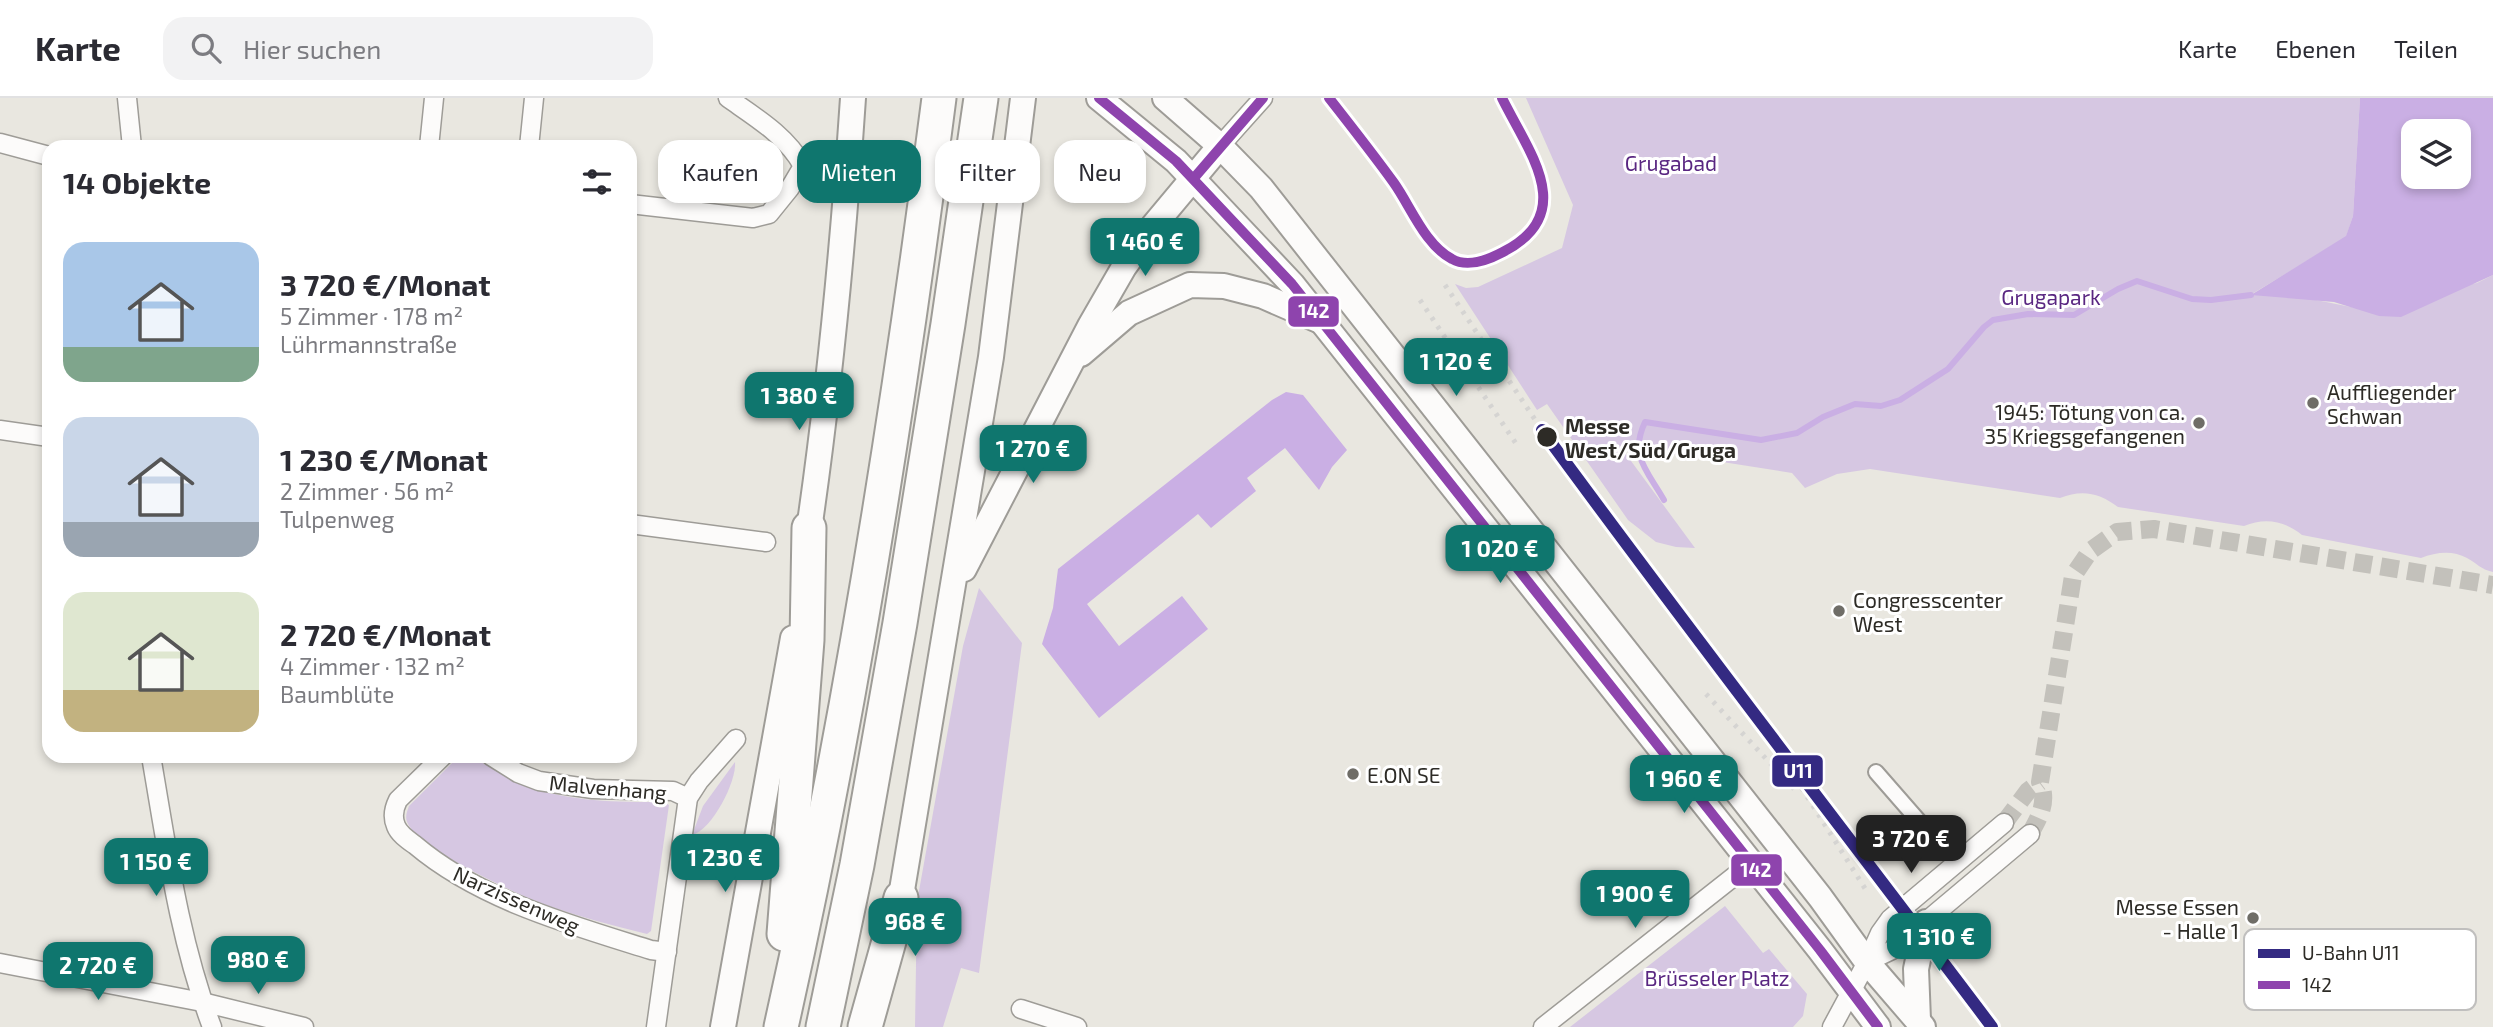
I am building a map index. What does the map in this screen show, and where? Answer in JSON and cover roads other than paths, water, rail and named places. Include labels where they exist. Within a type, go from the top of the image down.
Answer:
[{"type":"highway","points":[[781,1027],[813,888],[865,605],[911,318],[939,98]]},
{"type":"highway","points":[[824,1027],[887,698],[948,324],[980,104]]},
{"type":"highway","points":[[770,1027],[783,946],[789,878],[807,640],[809,527]]},
{"type":"highway","points":[[865,1027],[901,898]]},
{"type":"main road","points":[[723,1027],[782,703],[809,527],[829,382],[853,98]]},
{"type":"main road","points":[[882,1027],[991,357],[1023,98]]},
{"type":"main road","points":[[1099,98],[1176,161],[1272,261],[1751,863],[1878,1027]]},
{"type":"main road","points":[[1165,98],[1220,146],[1261,188],[1820,897],[1867,962],[1920,1024]]},
{"type":"main road","points":[[954,588],[1124,267],[1154,225],[1220,146]]},
{"type":"main road","points":[[1072,362],[1129,313],[1190,285],[1224,286],[1263,296],[1322,322]]},
{"type":"main road","points":[[1920,1024],[1916,969],[1927,922]]},
{"type":"street","points":[[127,98],[131,140]]},
{"type":"street","points":[[430,140],[434,98]]},
{"type":"street","points":[[530,140],[534,98]]},
{"type":"street","points":[[637,205],[753,218],[769,214],[790,188],[803,166],[796,153],[774,132],[728,98]]},
{"type":"street","points":[[1220,146],[1263,98]]},
{"type":"street","points":[[0,143],[42,154]]},
{"type":"street","points":[[0,430],[42,436]]},
{"type":"street","points":[[637,525],[766,542]]},
{"type":"street","points":[[656,1027],[688,798],[699,781],[736,739]]},
{"type":"street","points":[[152,763],[180,925],[212,1027]]},
{"type":"street","name":"Narzissenweg","points":[[436,763],[398,800],[394,808],[396,827],[426,855],[467,880],[552,919],[650,950],[667,952]]},
{"type":"street","name":"Malvenhang","points":[[502,763],[539,781],[593,789],[673,791],[688,798]]},
{"type":"street","points":[[1876,772],[1938,843]]},
{"type":"street","points":[[1832,1027],[1889,919],[2004,823]]},
{"type":"street","points":[[1867,962],[1892,950],[2030,834]]},
{"type":"street","points":[[1543,1027],[1751,863]]},
{"type":"street","points":[[0,963],[202,1002],[304,1027]]},
{"type":"street","points":[[1021,1009],[1076,1027]]},
{"type":"waterway","points":[[1664,500],[1639,454],[1645,422],[1761,440],[1797,433],[1823,417],[1855,404],[1881,406],[1900,400],[1948,369],[1993,320],[2028,314],[2074,315],[2137,281],[2192,299],[2211,300],[2251,295]]},
{"type":"tunnel","points":[[2030,834],[2040,815],[2043,802],[2040,782],[2073,576],[2090,551],[2117,532],[2154,529],[2493,585]]},
{"type":"tunnel","points":[[2004,823],[2028,791],[2040,782]]},
{"type":"railway","points":[[1445,285],[1542,430]]},
{"type":"railway","points":[[1420,300],[1519,448]]},
{"type":"railway","points":[[1726,674],[1755,714],[1866,890]]},
{"type":"railway","points":[[1706,694],[1796,791]]},
{"type":"railway","points":[[1842,840],[1878,881]]},
{"type":"metro line","name":"U11","points":[[1542,430],[1992,1027]]},
{"type":"place","name":"Auffliegender Schwan","points":[[2313,403]]},
{"type":"place","name":"1945: Tötung von ca. 35 Kriegsgefangenen","points":[[2199,423]]},
{"type":"place","name":"Messe West/Süd/Gruga","points":[[1547,437]]},
{"type":"place","name":"Congresscenter West","points":[[1839,611]]},
{"type":"place","name":"E.ON SE","points":[[1353,774]]},
{"type":"place","name":"Messe Essen - Halle 1","points":[[2253,918]]},
{"type":"park label","name":"Grugabad","points":[[1671,162]]},
{"type":"park label","name":"Grugapark","points":[[2051,296]]},
{"type":"park label","name":"Brüsseler Platz","points":[[1717,977]]}]
